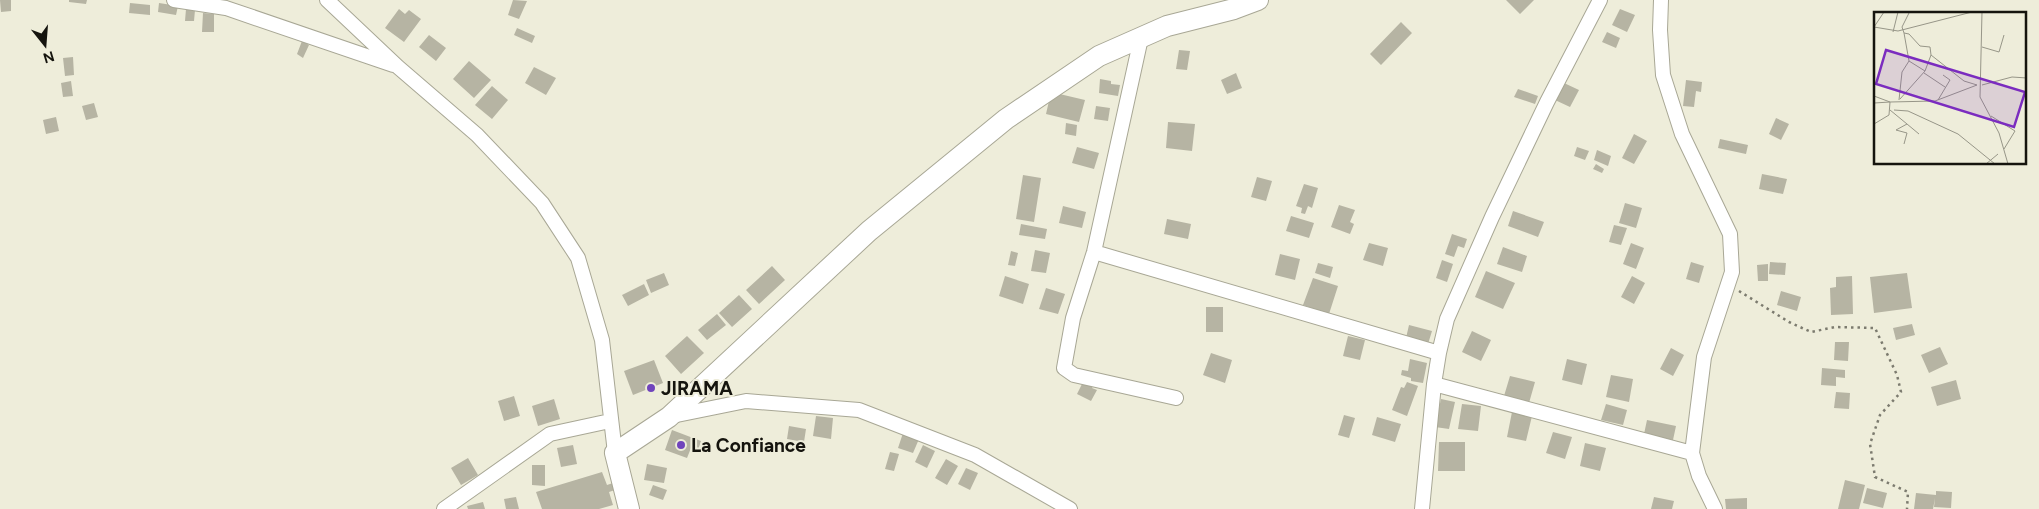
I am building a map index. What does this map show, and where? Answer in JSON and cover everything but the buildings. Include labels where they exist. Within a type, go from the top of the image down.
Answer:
[{"type":"street","points":[[174,0],[226,8],[398,67]]},
{"type":"street","points":[[327,0],[398,67],[477,135],[542,204],[578,258],[602,340],[615,453],[629,509]]},
{"type":"street","points":[[615,453],[669,416],[869,231],[1006,119],[1100,56],[1167,26],[1234,9],[1258,0]]},
{"type":"street","points":[[1422,509],[1434,384],[1447,319],[1492,217],[1547,102],[1600,0]]},
{"type":"street","points":[[1662,0],[1660,30],[1662,75],[1682,134],[1730,234],[1732,272],[1704,357],[1692,453],[1699,476],[1715,509]]},
{"type":"street","points":[[1141,38],[1094,252],[1074,318],[1064,368],[1074,375],[1176,398]]},
{"type":"street","points":[[1094,252],[1439,353]]},
{"type":"street","points":[[1434,384],[1692,453]]},
{"type":"street","points":[[669,416],[746,401],[859,410],[975,455],[1070,509]]},
{"type":"street","points":[[444,509],[550,434],[610,421]]},
{"type":"path","points":[[1728,285],[1750,296],[1789,322],[1810,332],[1835,327],[1875,328],[1897,374],[1901,392],[1880,415],[1870,444],[1875,477],[1908,492],[1906,509]]},
{"type":"place","name":"JIRAMA","points":[[651,388]]},
{"type":"place","name":"La Confiance","points":[[681,445]]}]
